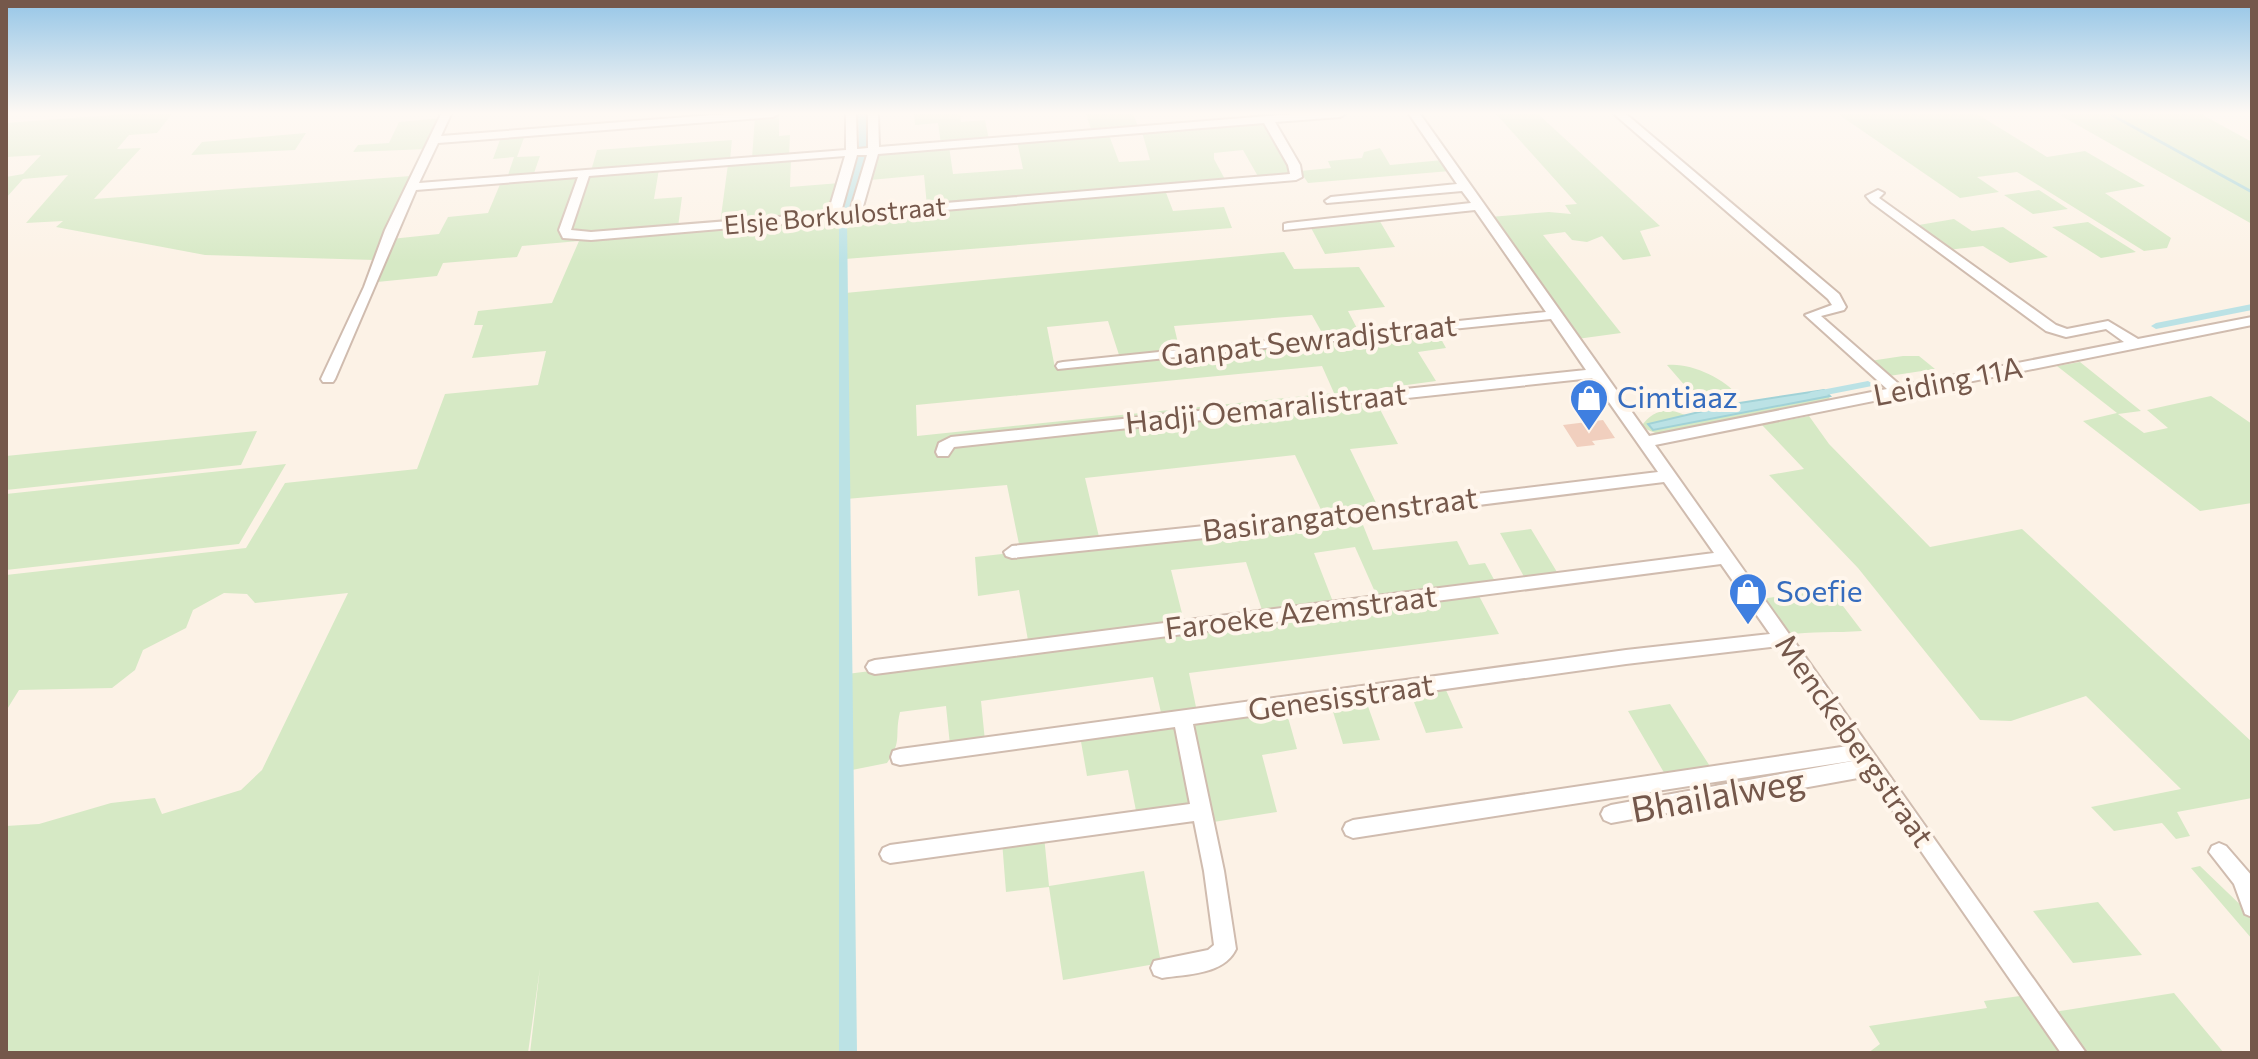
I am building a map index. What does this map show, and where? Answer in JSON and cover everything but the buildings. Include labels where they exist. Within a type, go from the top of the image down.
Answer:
[{"type":"street","points":[[328,379],[423,163]]},
{"type":"street","points":[[412,187],[707,163]]},
{"type":"street","points":[[834,214],[849,163]]},
{"type":"street","points":[[855,213],[870,163]]},
{"type":"street","name":"Elsje Borkulostraat","points":[[585,173],[565,230],[567,235],[591,236],[1296,177],[1293,163]]},
{"type":"street","name":"Menckebergstraat","points":[[1447,163],[2075,1053]]},
{"type":"street","points":[[1677,163],[1834,297],[1839,307],[1812,315],[1897,391]]},
{"type":"street","points":[[1331,201],[1463,187]]},
{"type":"street","points":[[1878,193],[1872,196],[1880,204],[2051,328],[2066,333],[2084,333],[2108,325],[2133,342]]},
{"type":"street","points":[[1288,227],[1478,206]]},
{"type":"street","name":"Ganpat Sewradjstraat","points":[[1063,366],[1555,315]]},
{"type":"street","name":"Leiding 11A","points":[[1644,442],[2133,342],[2252,321]]},
{"type":"street","points":[[2084,333],[2106,348]]},
{"type":"street","name":"Hadji Oemaralistraat","points":[[943,452],[944,446],[951,442],[1595,373]]},
{"type":"street","name":"Basirangatoenstraat","points":[[1012,552],[1253,527],[1667,476]]},
{"type":"street","name":"Faroeke Azemstraat","points":[[875,667],[1726,557]]},
{"type":"street","name":"Genesisstraat","points":[[900,757],[1783,639]]},
{"type":"street","points":[[1162,968],[1213,959],[1225,949],[1182,718]]},
{"type":"street","points":[[1353,829],[1867,759]]},
{"type":"street","name":"Bhailalweg","points":[[1611,814],[1867,759]]},
{"type":"street","points":[[890,854],[1201,811]]},
{"type":"street","points":[[2219,852],[2243,879],[2252,907]]},
{"type":"green space","points":[[33,163],[127,163],[94,199],[411,176],[375,260],[205,255],[56,227],[63,221],[26,223],[68,175],[23,179],[6,198],[6,177],[23,174]]},
{"type":"green space","points":[[512,163],[537,163],[533,176],[507,178]]},
{"type":"green space","points":[[593,163],[687,163],[591,171]]},
{"type":"green space","points":[[791,163],[790,187],[840,183],[831,213],[720,224],[728,164]]},
{"type":"green space","points":[[874,163],[951,163],[953,174],[1023,169],[1022,163],[1216,163],[1227,183],[927,206],[924,175],[870,180]]},
{"type":"green space","points":[[1251,163],[1290,163],[1295,173],[1260,180]]},
{"type":"green space","points":[[1329,163],[1445,163],[1450,171],[1308,183],[1300,171],[1331,168]]},
{"type":"green space","points":[[1540,163],[1592,163],[1660,226],[1640,231],[1651,256],[1623,260],[1602,236],[1587,242],[1572,240],[1565,232],[1543,235],[1621,333],[1577,339],[1490,217],[1549,212],[1571,214],[1565,205],[1577,204]]},
{"type":"green space","points":[[1910,163],[2106,163],[2145,186],[2105,193],[2171,238],[2167,248],[2144,251],[2017,172],[1977,177],[1999,192],[1960,198]]},
{"type":"green space","points":[[2145,163],[2252,163],[2252,224]]},
{"type":"green space","points":[[659,169],[654,199],[682,197],[678,227],[569,233],[588,176]]},
{"type":"green space","points":[[581,175],[564,235],[1165,190],[1173,211],[1224,207],[1232,228],[845,259],[845,293],[1284,252],[1294,269],[1359,267],[1385,307],[1348,311],[1360,334],[1325,338],[1312,315],[1174,326],[1180,352],[1120,358],[1108,321],[1047,327],[1055,368],[1436,330],[1446,348],[1418,352],[1436,381],[1370,390],[1398,444],[1350,449],[1378,507],[1323,514],[1295,455],[1085,478],[1100,541],[1020,549],[1007,485],[846,499],[847,674],[1478,594],[1499,634],[1189,673],[1197,712],[1162,717],[1153,677],[981,701],[985,741],[950,745],[946,706],[900,712],[897,743],[887,763],[847,771],[848,1053],[530,1053],[540,968],[528,1053],[6,1053],[6,826],[39,824],[111,803],[155,798],[162,814],[241,790],[262,770],[348,593],[255,603],[247,594],[224,593],[193,610],[186,628],[143,650],[135,670],[112,688],[19,690],[6,711],[6,575],[246,548],[285,483],[417,469],[445,394],[538,385],[546,351],[472,358],[483,325],[474,325],[478,311],[552,303],[579,241],[522,246],[517,257],[443,263],[437,276],[377,282],[391,239],[439,234],[448,217],[488,213],[501,182]],"holes":[[[1322,366],[1334,393],[917,436],[916,405]]]},
{"type":"green space","points":[[2039,190],[2068,209],[2033,214],[2004,195]]},
{"type":"green space","points":[[1378,218],[1395,247],[1325,254],[1310,226]]},
{"type":"green space","points":[[1954,219],[1972,231],[2003,227],[2048,257],[2010,263],[1983,246],[1947,250],[1913,226]]},
{"type":"green space","points":[[2088,222],[2136,252],[2101,258],[2052,227]]},
{"type":"green space","points":[[1919,356],[1935,369],[1889,376],[1870,361]]},
{"type":"green space","points":[[2080,362],[2141,411],[2118,414],[2144,433],[2168,428],[2147,410],[2211,396],[2252,424],[2252,503],[2200,511],[2083,421],[2117,413],[2057,366]]},
{"type":"green space","points":[[1667,365],[1686,366],[1706,373],[1725,383],[1738,396],[1733,404],[1706,410]]},
{"type":"green space","points":[[1830,396],[1827,403],[1660,435],[1641,427],[1660,412],[1672,411],[1685,415],[1648,424],[1653,429]]},
{"type":"green space","points":[[1809,416],[1829,444],[1930,547],[2022,529],[2252,742],[2252,798],[2177,812],[2190,836],[2176,839],[2162,823],[2114,831],[2091,807],[2181,789],[2086,696],[2011,721],[1980,720],[1858,568],[1769,475],[1804,469],[1762,425]]},
{"type":"green space","points":[[257,431],[241,465],[6,490],[6,456]]},
{"type":"green space","points":[[286,464],[239,544],[6,570],[6,494]]},
{"type":"green space","points":[[1359,515],[1373,550],[1457,541],[1469,565],[1485,563],[1497,585],[1379,601],[1355,547],[1314,553],[1335,607],[1264,616],[1246,562],[1171,570],[1185,625],[1029,646],[1019,590],[978,596],[975,557]]},
{"type":"green space","points":[[1531,529],[1560,577],[1527,582],[1500,533]]},
{"type":"green space","points":[[1830,589],[1862,631],[1785,635],[1761,599]]},
{"type":"green space","points":[[1445,688],[1463,728],[1426,733],[1410,692]]},
{"type":"green space","points":[[1365,698],[1380,740],[1343,744],[1330,702]]},
{"type":"green space","points":[[1670,704],[1713,771],[1666,776],[1628,711]]},
{"type":"green space","points":[[1285,707],[1297,749],[1262,755],[1277,812],[1207,823],[1191,725],[1198,720]]},
{"type":"green space","points":[[1178,723],[1194,802],[1189,808],[1137,816],[1128,770],[1087,776],[1080,736]]},
{"type":"green space","points":[[1044,836],[1049,886],[1144,871],[1161,963],[1063,980],[1049,887],[1006,892],[1002,841]]},
{"type":"green space","points":[[2200,866],[2252,916],[2252,939],[2191,868]]},
{"type":"green space","points":[[2098,902],[2142,955],[2073,963],[2033,911]]},
{"type":"green space","points":[[2174,993],[2224,1053],[2083,1053],[2054,1012]]},
{"type":"green space","points":[[2020,996],[2059,1053],[1868,1053],[1880,1044],[1869,1026],[1987,1008],[1984,1001]]},
{"type":"water","points":[[1824,390],[1830,396],[1653,430],[1648,424],[1733,404]]},
{"type":"waterway","points":[[845,208],[860,163]]},
{"type":"waterway","points":[[2200,163],[2252,192]]},
{"type":"waterway","points":[[843,219],[848,1053]]},
{"type":"waterway","points":[[2156,326],[2252,307]]},
{"type":"waterway","points":[[1811,395],[1868,384]]},
{"type":"place","name":"Cimtiaaz","points":[[1589,432]]},
{"type":"place","name":"Soefie","points":[[1748,626]]}]
